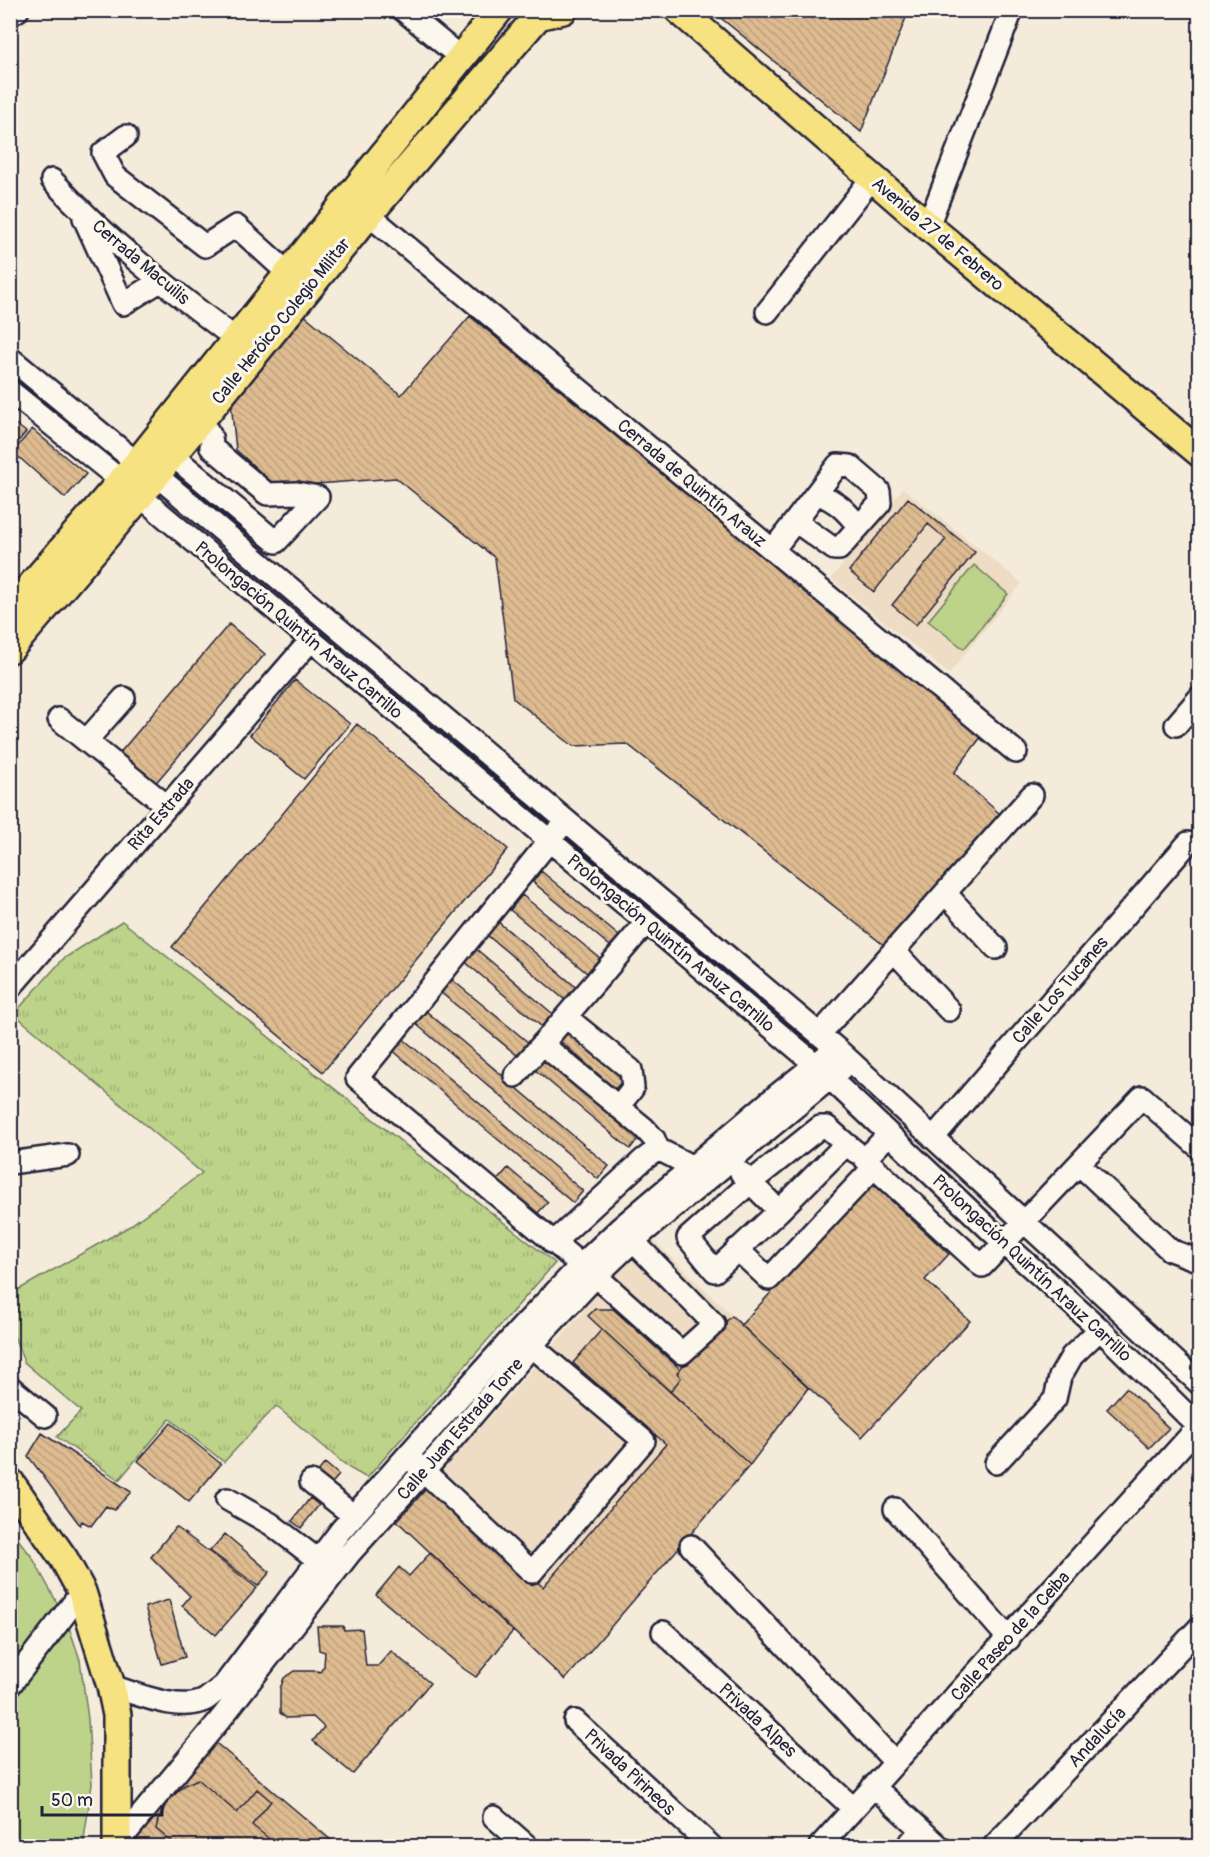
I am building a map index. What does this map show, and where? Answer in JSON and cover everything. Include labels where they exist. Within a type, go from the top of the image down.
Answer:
[{"type":"main road","name":"Calle Heróico Colegio Militar","points":[[10,610],[199,422],[359,206],[461,58],[500,10]]},
{"type":"main road","name":"Avenida 27 de Febrero","points":[[679,10],[928,226],[1200,453]]},
{"type":"main road","name":"Calle Heróico Colegio Militar","points":[[10,649],[145,474],[236,339],[289,274],[359,206],[546,12]]},
{"type":"main road","points":[[10,1482],[64,1559],[82,1592],[111,1686],[117,1715],[117,1845]]},
{"type":"street","points":[[10,15],[18,10]]},
{"type":"street","points":[[403,10],[461,58]]},
{"type":"street","points":[[928,226],[1012,10]]},
{"type":"street","points":[[126,136],[103,153],[115,176],[205,246],[236,226],[289,274]]},
{"type":"street","points":[[767,312],[872,178]]},
{"type":"street","name":"Cerrada Macuilis","points":[[52,180],[81,211],[160,281],[236,339]]},
{"type":"street","name":"Cerrada de Quintín Arauz","points":[[359,206],[1016,752]]},
{"type":"street","points":[[81,211],[123,304],[160,281]]},
{"type":"street","points":[[10,358],[145,474]]},
{"type":"street","points":[[10,391],[145,474],[276,542],[318,497],[297,493],[267,494],[211,447],[213,440],[210,433],[199,422]]},
{"type":"street","points":[[773,550],[795,521],[817,493],[838,465],[850,466],[879,491],[880,503],[839,549],[834,549],[795,521]]},
{"type":"street","name":"Prolongación Quintín Arauz Carrillo","points":[[145,474],[311,640],[815,1064],[1004,1244],[1100,1329],[1199,1427]]},
{"type":"street","name":"Prolongación Quintín Arauz Carrillo","points":[[145,474],[367,654],[843,1055],[1200,1384]]},
{"type":"street","points":[[817,493],[837,502],[859,526]]},
{"type":"street","name":"Rita Estrada","points":[[10,988],[311,640]]},
{"type":"street","points":[[350,673],[367,654]]},
{"type":"street","points":[[1176,725],[1200,697]]},
{"type":"street","points":[[86,741],[124,698]]},
{"type":"street","points":[[59,718],[167,806]]},
{"type":"street","points":[[819,1035],[1032,795]]},
{"type":"street","points":[[565,820],[357,1078],[595,1276],[682,1353],[714,1324],[637,1246]]},
{"type":"street","name":"Calle Los Tucanes","points":[[933,1138],[1188,843]]},
{"type":"street","points":[[945,893],[996,948]]},
{"type":"street","points":[[515,1076],[646,923]]},
{"type":"street","points":[[692,961],[708,941]]},
{"type":"street","points":[[894,951],[949,1010]]},
{"type":"street","points":[[566,1017],[631,1070],[633,1088],[618,1107]]},
{"type":"street","points":[[542,1044],[644,1128],[654,1139],[658,1149],[693,1167]]},
{"type":"street","name":"Calle Juan Estrada Torre","points":[[117,1845],[223,1716],[354,1516],[407,1456],[524,1339],[595,1276],[637,1246],[722,1154],[815,1064],[843,1055]]},
{"type":"street","name":"Calle Juan Estrada Torre","points":[[595,1276],[619,1229],[693,1167],[722,1154],[831,1079],[843,1055]]},
{"type":"street","points":[[846,1144],[715,1271],[688,1239],[751,1182],[820,1127],[827,1127],[869,1163],[982,1266],[1142,1097],[1200,1148]]},
{"type":"street","points":[[737,1249],[769,1279],[869,1163],[889,1134]]},
{"type":"street","points":[[553,1243],[643,1160],[658,1149]]},
{"type":"street","points":[[722,1154],[779,1211]]},
{"type":"street","points":[[10,1163],[68,1155]]},
{"type":"street","points":[[1079,1164],[1170,1250],[1200,1261]]},
{"type":"street","points":[[996,1463],[1055,1399],[1060,1377],[1072,1356],[1100,1329]]},
{"type":"street","points":[[407,1456],[532,1572],[644,1442],[524,1339]]},
{"type":"street","name":"Calle Juan Estrada Torre","points":[[111,1686],[182,1704],[204,1701],[224,1685],[317,1573],[350,1553],[424,1471],[524,1339]]},
{"type":"street","points":[[10,1387],[45,1416]]},
{"type":"street","name":"Calle Paseo de la Ceiba","points":[[820,1846],[1199,1427]]},
{"type":"street","points":[[311,1482],[354,1516]]},
{"type":"street","points":[[227,1499],[271,1524],[317,1573]]},
{"type":"street","points":[[895,1509],[1009,1639]]},
{"type":"street","points":[[691,1546],[896,1762]]},
{"type":"street","points":[[10,1685],[82,1592]]},
{"type":"street","name":"Andalucía","points":[[994,1846],[1200,1627]]},
{"type":"street","name":"Privada Alpes","points":[[663,1632],[853,1808]]},
{"type":"street","name":"Privada Pirineos","points":[[575,1721],[711,1846]]},
{"type":"street","points":[[873,1786],[914,1839],[939,1846]]},
{"type":"street","points":[[494,1817],[527,1846]]},
{"type":"shaded area","points":[[903,488],[1022,583],[949,674],[831,579]]},
{"type":"shaded area","points":[[648,1235],[808,1388],[750,1465],[565,1680],[397,1521],[583,1312],[577,1306]]},
{"type":"green space","points":[[974,565],[1008,594],[964,649],[928,621]]},
{"type":"green space","points":[[122,921],[555,1263],[367,1478],[349,1468],[276,1406],[224,1462],[170,1419],[119,1480],[57,1437],[81,1411],[24,1362],[11,1328],[11,1294],[128,1227],[202,1173],[14,1014],[63,959]]},
{"type":"green space","points":[[10,1529],[32,1557],[67,1621],[80,1660],[88,1719],[92,1784],[83,1846],[11,1846]]},
{"type":"building","points":[[711,10],[909,10],[861,132]]},
{"type":"building","points":[[303,314],[401,395],[470,316],[981,737],[954,773],[1000,814],[885,946],[627,744],[573,746],[513,698],[495,558],[396,478],[277,487],[236,450],[231,402]]},
{"type":"building","points":[[10,420],[26,432],[10,451]]},
{"type":"building","points":[[32,429],[86,474],[65,498],[13,452]]},
{"type":"building","points":[[908,498],[975,552],[916,625],[892,605],[946,539],[928,524],[874,592],[849,571]]},
{"type":"building","points":[[229,624],[265,654],[154,785],[118,755]]},
{"type":"building","points":[[295,680],[350,724],[304,779],[250,735]]},
{"type":"building","points":[[357,724],[508,849],[323,1072],[172,947]]},
{"type":"building","points":[[1200,760],[1200,771],[1194,767]]},
{"type":"building","points":[[541,871],[619,936],[610,946],[533,882]]},
{"type":"building","points":[[522,895],[600,958],[587,973],[510,910]]},
{"type":"building","points":[[497,921],[576,987],[565,1000],[487,935]]},
{"type":"building","points":[[475,948],[553,1014],[542,1027],[464,961]]},
{"type":"building","points":[[451,979],[529,1043],[518,1056],[440,992]]},
{"type":"building","points":[[426,1011],[609,1166],[598,1179],[416,1024]]},
{"type":"building","points":[[570,1028],[626,1077],[615,1089],[559,1040]]},
{"type":"building","points":[[401,1037],[583,1191],[573,1203],[391,1049]]},
{"type":"building","points":[[544,1056],[640,1136],[630,1149],[534,1069]]},
{"type":"building","points":[[508,1168],[548,1202],[535,1216],[496,1182]]},
{"type":"building","points":[[872,1183],[949,1254],[925,1280],[970,1321],[862,1437],[741,1325]]},
{"type":"building","points":[[595,1309],[613,1309],[680,1369],[677,1373],[681,1378],[670,1392],[588,1316]]},
{"type":"building","points":[[732,1316],[808,1388],[750,1465],[670,1392],[681,1378],[677,1373],[697,1348]]},
{"type":"building","points":[[602,1329],[750,1465],[565,1680],[397,1521],[427,1488],[543,1587],[666,1444],[573,1363]]},
{"type":"building","points":[[1126,1388],[1169,1428],[1149,1448],[1107,1409]]},
{"type":"building","points":[[171,1423],[221,1464],[189,1502],[138,1461]]},
{"type":"building","points":[[42,1433],[131,1492],[114,1510],[106,1506],[91,1526],[82,1521],[80,1525],[28,1456]]},
{"type":"building","points":[[325,1463],[339,1475],[327,1489],[313,1478]]},
{"type":"building","points":[[310,1498],[319,1505],[301,1528],[292,1521]]},
{"type":"building","points":[[176,1527],[257,1588],[216,1635],[182,1606],[190,1596],[151,1557]]},
{"type":"building","points":[[225,1534],[270,1572],[258,1586],[210,1551]]},
{"type":"building","points":[[430,1553],[513,1631],[476,1677],[376,1595],[399,1567],[409,1576]]},
{"type":"building","points":[[10,1600],[15,1607],[10,1630]]},
{"type":"building","points":[[169,1600],[185,1657],[162,1664],[145,1607]]},
{"type":"building","points":[[317,1626],[343,1626],[344,1630],[362,1629],[366,1666],[378,1666],[391,1651],[430,1683],[353,1774],[313,1741],[324,1727],[313,1717],[286,1718],[280,1713],[280,1689],[284,1678],[294,1671],[320,1672],[324,1666],[325,1652],[319,1650]]},
{"type":"building","points":[[210,1738],[338,1846],[129,1846]]},
{"type":"building","points":[[198,1779],[237,1813],[257,1789],[271,1801],[252,1825],[278,1846],[177,1846],[156,1829],[158,1820],[169,1800],[185,1785]]}]
